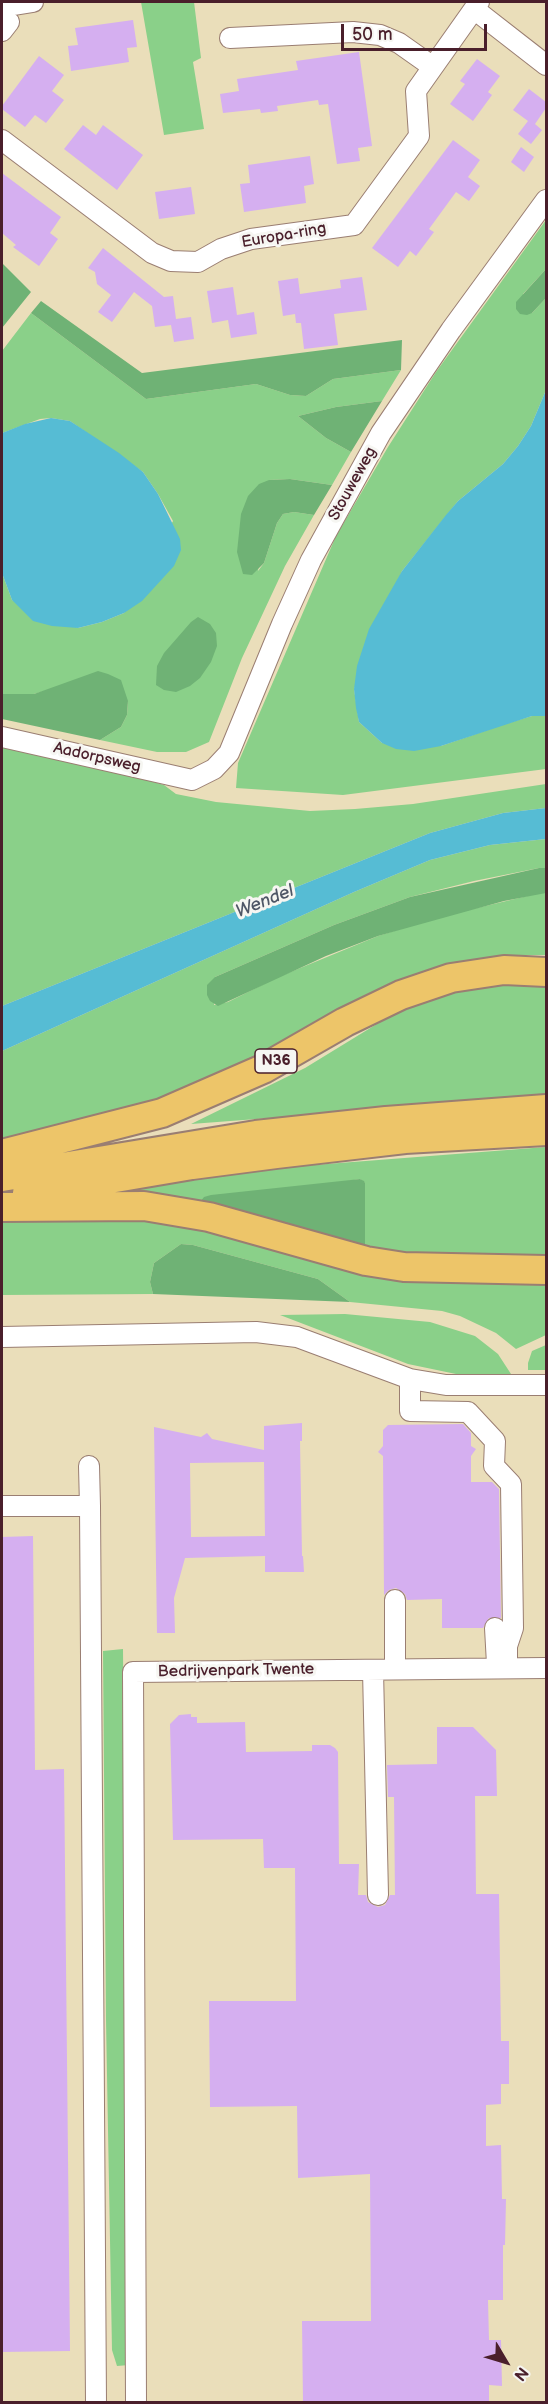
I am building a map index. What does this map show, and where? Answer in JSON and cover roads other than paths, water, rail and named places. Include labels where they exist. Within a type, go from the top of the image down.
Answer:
[{"type":"highway","name":"N36","points":[[2,1154],[162,1113],[263,1069],[345,1022],[401,995],[462,976],[504,970],[546,972]]},
{"type":"highway","points":[[2,1177],[182,1145],[386,1121],[538,1120]]},
{"type":"highway","points":[[2,1198],[192,1165],[538,1120]]},
{"type":"highway","points":[[2,1207],[144,1206],[209,1217],[366,1261],[404,1268],[546,1270]]},
{"type":"street","points":[[4,20],[33,2]]},
{"type":"street","name":"Europa-ring","points":[[2,140],[152,254],[171,261],[198,262],[220,249],[251,239],[354,225],[419,136],[416,91],[477,5],[546,65]]},
{"type":"street","points":[[230,38],[353,32],[380,35],[399,42],[433,67]]},
{"type":"street","name":"Stouweweg","points":[[192,780],[214,769],[229,753],[311,560],[381,433],[546,200]]},
{"type":"street","name":"Aadorpsweg","points":[[2,737],[192,780]]},
{"type":"street","points":[[2,1337],[255,1332],[297,1337],[410,1379],[446,1385],[546,1385]]},
{"type":"street","points":[[410,1379],[410,1411],[468,1412],[495,1441],[494,1466],[511,1484],[513,1628],[502,1669]]},
{"type":"street","points":[[89,1466],[96,2403]]},
{"type":"street","points":[[2,1506],[90,1506]]},
{"type":"street","points":[[401,1600],[401,1669]]},
{"type":"street","points":[[495,1628],[502,1669]]},
{"type":"street","name":"Bedrijvenpark Twente","points":[[136,2403],[133,1672],[546,1668]]},
{"type":"street","points":[[373,1670],[378,1895]]},
{"type":"water","points":[[546,390],[546,716],[532,716],[441,746],[414,751],[396,749],[382,743],[359,722],[356,708],[354,689],[357,666],[369,629],[402,571],[446,515],[458,501],[503,464],[518,446],[531,426]]},
{"type":"water","points":[[51,418],[70,421],[119,453],[143,472],[158,494],[180,539],[181,550],[174,566],[142,601],[124,613],[78,628],[52,626],[33,621],[12,600],[2,573],[2,433],[25,424]]},
{"type":"water","name":"Wendel","points":[[546,808],[546,839],[490,845],[430,860],[2,1051],[2,1006],[430,833],[503,813]]}]
